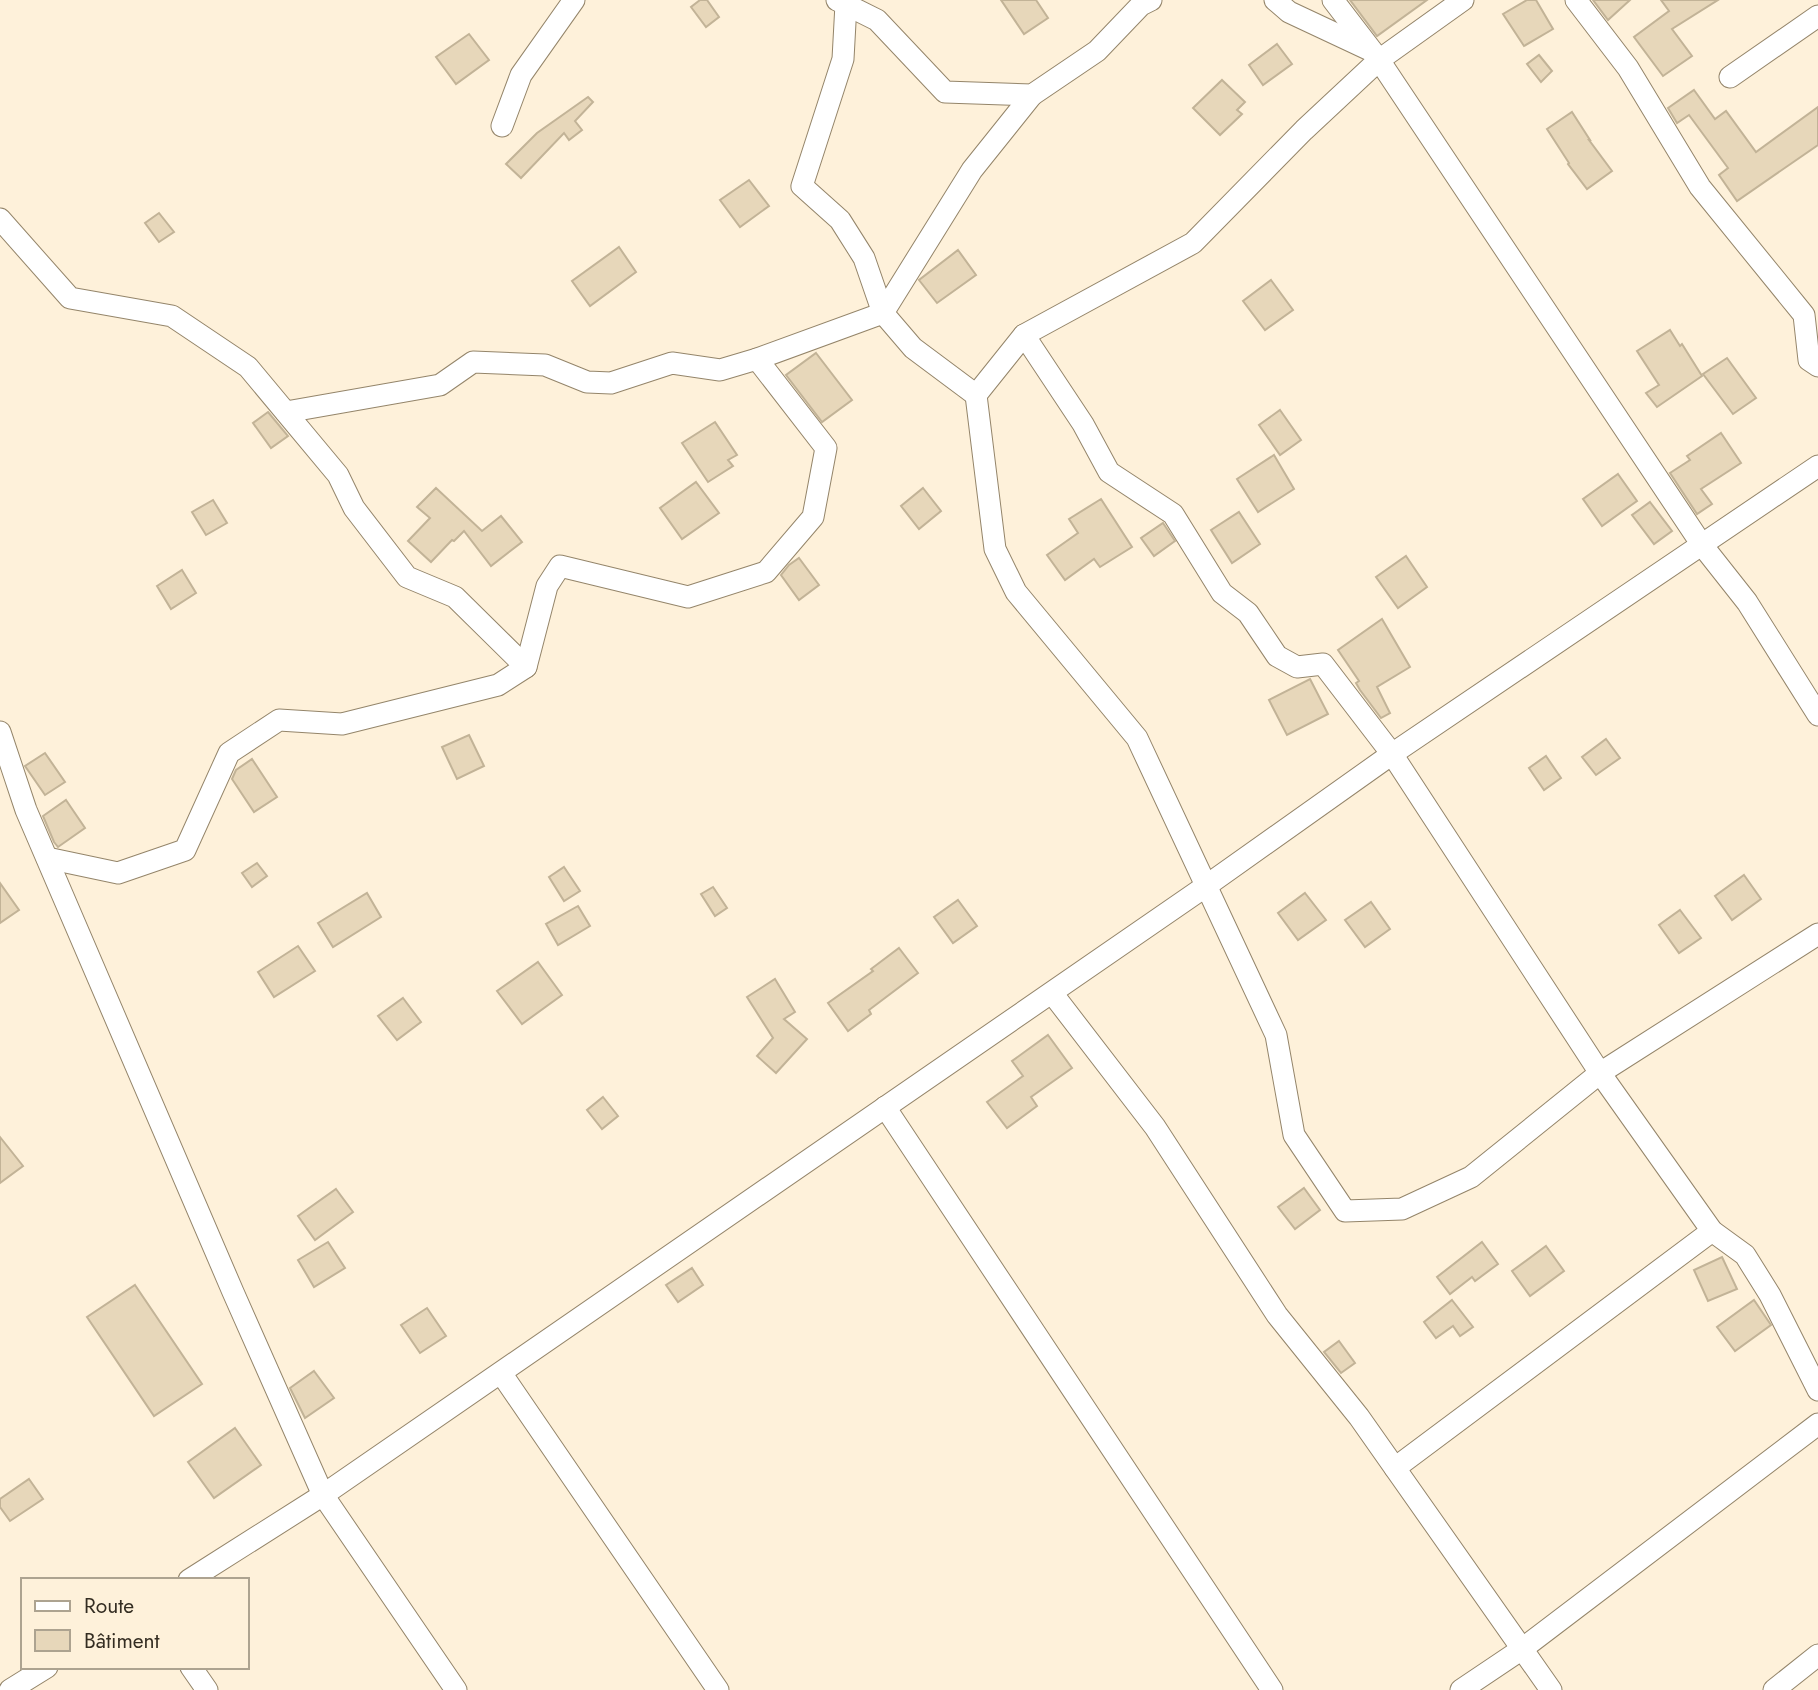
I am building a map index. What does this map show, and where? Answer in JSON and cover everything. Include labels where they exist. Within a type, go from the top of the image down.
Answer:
[{"type":"street","points":[[502,126],[521,75],[574,0]]},
{"type":"street","points":[[286,412],[440,385],[473,362],[545,365],[587,382],[611,383],[672,363],[720,370],[883,313],[972,170],[1032,95],[1097,51],[1141,5],[1151,0]]},
{"type":"street","points":[[1275,0],[1289,12],[1375,55]]},
{"type":"street","points":[[1333,0],[1375,55],[1702,545],[1747,602],[1818,715]]},
{"type":"street","points":[[1463,0],[1375,55],[1192,243],[1024,335],[976,395],[995,549],[1016,592],[1137,738],[1276,1035],[1294,1135],[1345,1211],[1402,1209],[1471,1177],[1600,1073],[1818,934]]},
{"type":"street","points":[[1576,0],[1628,68],[1700,187],[1812,321],[1809,360],[1818,366]]},
{"type":"street","points":[[976,395],[914,348],[883,313],[864,258],[839,219],[803,186],[843,59],[842,2],[877,20],[946,92],[1032,95]]},
{"type":"street","points":[[1730,76],[1818,16]]},
{"type":"street","points":[[0,219],[70,298],[172,316],[248,367],[338,475],[354,508],[407,577],[455,597],[526,667]]},
{"type":"street","points":[[1024,335],[1083,424],[1108,472],[1173,514],[1222,593],[1248,613],[1277,656],[1297,667],[1322,664],[1392,754],[1600,1073],[1712,1231],[1745,1255],[1770,1295],[1818,1390]]},
{"type":"street","points":[[47,858],[118,873],[185,850],[229,753],[279,720],[342,724],[498,685],[526,667],[547,586],[560,566],[688,597],[766,572],[813,517],[826,448],[757,359]]},
{"type":"street","points":[[192,1578],[323,1495],[1052,993],[1392,754],[1818,466]]},
{"type":"street","points":[[0,732],[8,774],[47,858],[323,1495],[456,1690]]},
{"type":"street","points":[[1052,993],[1155,1127],[1277,1315],[1359,1417],[1551,1690]]},
{"type":"street","points":[[886,1107],[1272,1690]]},
{"type":"street","points":[[1395,1468],[1712,1231]]},
{"type":"street","points":[[501,1373],[718,1690]]},
{"type":"street","points":[[1461,1690],[1522,1649],[1818,1424]]},
{"type":"street","points":[[1773,1690],[1818,1655]]},
{"type":"street","points":[[10,1690],[44,1669]]},
{"type":"street","points":[[192,1669],[207,1690]]},
{"type":"building","points":[[700,0],[707,0],[719,17],[706,27],[691,7]]},
{"type":"building","points":[[1001,0],[1036,0],[1048,18],[1024,34]]},
{"type":"building","points":[[1350,0],[1427,0],[1377,36]]},
{"type":"building","points":[[1527,0],[1536,0],[1553,29],[1524,46],[1503,14]]},
{"type":"building","points":[[1593,0],[1630,0],[1608,20]]},
{"type":"building","points":[[1661,0],[1718,0],[1672,29],[1692,56],[1663,76],[1634,37],[1669,11]]},
{"type":"building","points":[[469,34],[489,60],[456,84],[436,57]]},
{"type":"building","points":[[1277,44],[1292,64],[1263,85],[1249,65]]},
{"type":"building","points":[[1539,55],[1552,71],[1541,82],[1527,64]]},
{"type":"building","points":[[1222,80],[1245,102],[1237,110],[1242,114],[1220,135],[1193,108]]},
{"type":"building","points":[[1694,90],[1715,119],[1726,111],[1756,152],[1818,107],[1818,145],[1737,201],[1719,175],[1728,168],[1689,115],[1677,123],[1668,108]]},
{"type":"building","points":[[588,97],[593,102],[575,121],[582,130],[569,140],[564,133],[521,178],[506,164],[537,133]]},
{"type":"building","points":[[1572,112],[1612,171],[1587,189],[1547,129]]},
{"type":"building","points":[[749,180],[769,206],[740,227],[720,200]]},
{"type":"building","points":[[159,213],[174,232],[159,242],[145,223]]},
{"type":"building","points":[[619,247],[636,272],[590,306],[572,281]]},
{"type":"building","points":[[958,250],[976,275],[937,303],[919,280]]},
{"type":"building","points":[[1271,280],[1293,310],[1265,330],[1243,301]]},
{"type":"building","points":[[1670,330],[1702,376],[1657,407],[1646,393],[1659,385],[1637,351]]},
{"type":"building","points":[[816,353],[852,400],[822,422],[786,375]]},
{"type":"building","points":[[1727,358],[1756,398],[1733,414],[1703,374]]},
{"type":"building","points":[[1280,410],[1301,440],[1280,455],[1259,425]]},
{"type":"building","points":[[268,412],[288,436],[271,448],[253,423]]},
{"type":"building","points":[[715,422],[737,455],[728,460],[733,466],[708,482],[682,443]]},
{"type":"building","points":[[1721,433],[1741,463],[1701,489],[1712,504],[1697,514],[1670,473],[1690,460],[1687,456]]},
{"type":"building","points":[[1274,455],[1294,489],[1258,512],[1237,479]]},
{"type":"building","points":[[1618,474],[1637,501],[1602,526],[1583,499]]},
{"type":"building","points":[[696,482],[719,513],[682,539],[660,508]]},
{"type":"building","points":[[436,488],[482,531],[501,516],[522,542],[491,566],[464,531],[431,562],[408,541],[430,518],[417,507]]},
{"type":"building","points":[[923,488],[941,511],[919,529],[901,506]]},
{"type":"building","points":[[1101,499],[1132,547],[1100,567],[1094,559],[1065,580],[1047,555],[1078,533],[1069,519]]},
{"type":"building","points":[[213,500],[227,523],[206,535],[192,512]]},
{"type":"building","points":[[1650,502],[1672,531],[1654,544],[1632,515]]},
{"type":"building","points":[[1239,512],[1260,544],[1232,563],[1211,530]]},
{"type":"building","points":[[1163,523],[1175,541],[1154,556],[1141,538]]},
{"type":"building","points":[[1406,556],[1427,587],[1398,608],[1376,577]]},
{"type":"building","points":[[799,558],[819,585],[799,600],[781,575]]},
{"type":"building","points":[[182,570],[196,593],[171,609],[157,586]]},
{"type":"building","points":[[1382,619],[1410,667],[1377,687],[1390,713],[1381,718],[1360,690],[1356,683],[1359,681],[1338,650]]},
{"type":"building","points":[[1310,679],[1328,714],[1287,735],[1269,700]]},
{"type":"building","points":[[469,735],[484,766],[457,779],[442,747]]},
{"type":"building","points":[[1606,739],[1620,758],[1596,775],[1582,757]]},
{"type":"building","points":[[45,753],[65,782],[45,795],[25,766]]},
{"type":"building","points":[[1546,756],[1561,778],[1544,790],[1529,768]]},
{"type":"building","points":[[252,759],[277,797],[254,812],[232,779],[236,770]]},
{"type":"building","points":[[66,800],[85,828],[58,847],[43,816]]},
{"type":"building","points":[[257,863],[267,876],[252,887],[242,873]]},
{"type":"building","points":[[564,867],[580,891],[564,901],[549,877]]},
{"type":"building","points":[[1744,875],[1761,899],[1732,920],[1715,896]]},
{"type":"building","points":[[0,883],[19,910],[0,923]]},
{"type":"building","points":[[713,887],[727,908],[715,916],[701,894]]},
{"type":"building","points":[[367,893],[381,917],[333,947],[318,923]]},
{"type":"building","points":[[1305,893],[1326,920],[1298,940],[1278,913]]},
{"type":"building","points":[[958,900],[977,926],[953,943],[934,917]]},
{"type":"building","points":[[1371,902],[1390,929],[1365,947],[1345,920]]},
{"type":"building","points":[[578,906],[590,926],[558,945],[546,924]]},
{"type":"building","points":[[1680,910],[1701,938],[1679,953],[1659,925]]},
{"type":"building","points":[[298,946],[315,971],[274,997],[258,972]]},
{"type":"building","points":[[899,948],[918,973],[869,1010],[871,1014],[848,1031],[828,1003],[873,971],[871,969]]},
{"type":"building","points":[[538,962],[562,995],[522,1024],[497,991]]},
{"type":"building","points":[[775,979],[795,1012],[784,1019],[807,1039],[776,1073],[757,1056],[773,1038],[747,997]]},
{"type":"building","points":[[403,998],[421,1022],[397,1040],[378,1016]]},
{"type":"building","points":[[1048,1035],[1072,1068],[1031,1097],[1037,1106],[1007,1128],[987,1102],[1023,1076],[1012,1061]]},
{"type":"building","points":[[603,1097],[618,1116],[602,1129],[587,1110]]},
{"type":"building","points":[[0,1137],[23,1166],[0,1183]]},
{"type":"building","points":[[1304,1188],[1320,1210],[1295,1229],[1278,1207]]},
{"type":"building","points":[[336,1189],[353,1212],[315,1240],[298,1216]]},
{"type":"building","points":[[328,1242],[345,1268],[314,1287],[298,1260]]},
{"type":"building","points":[[1482,1242],[1498,1264],[1475,1281],[1472,1277],[1450,1294],[1437,1277]]},
{"type":"building","points":[[1546,1246],[1564,1271],[1530,1296],[1512,1271]]},
{"type":"building","points":[[1722,1257],[1737,1289],[1708,1301],[1694,1270]]},
{"type":"building","points":[[692,1268],[703,1285],[678,1302],[666,1285]]},
{"type":"building","points":[[135,1285],[202,1384],[154,1416],[87,1317]]},
{"type":"building","points":[[1452,1300],[1473,1327],[1460,1336],[1453,1326],[1436,1338],[1424,1322]]},
{"type":"building","points":[[1754,1300],[1771,1325],[1735,1351],[1717,1327]]},
{"type":"building","points":[[427,1308],[446,1336],[420,1353],[401,1325]]},
{"type":"building","points":[[1339,1341],[1355,1363],[1341,1373],[1324,1352]]},
{"type":"building","points":[[314,1371],[334,1398],[305,1418],[290,1388]]},
{"type":"building","points":[[235,1428],[261,1465],[214,1498],[188,1462]]},
{"type":"building","points":[[29,1479],[43,1499],[10,1521],[0,1507],[0,1499]]}]
